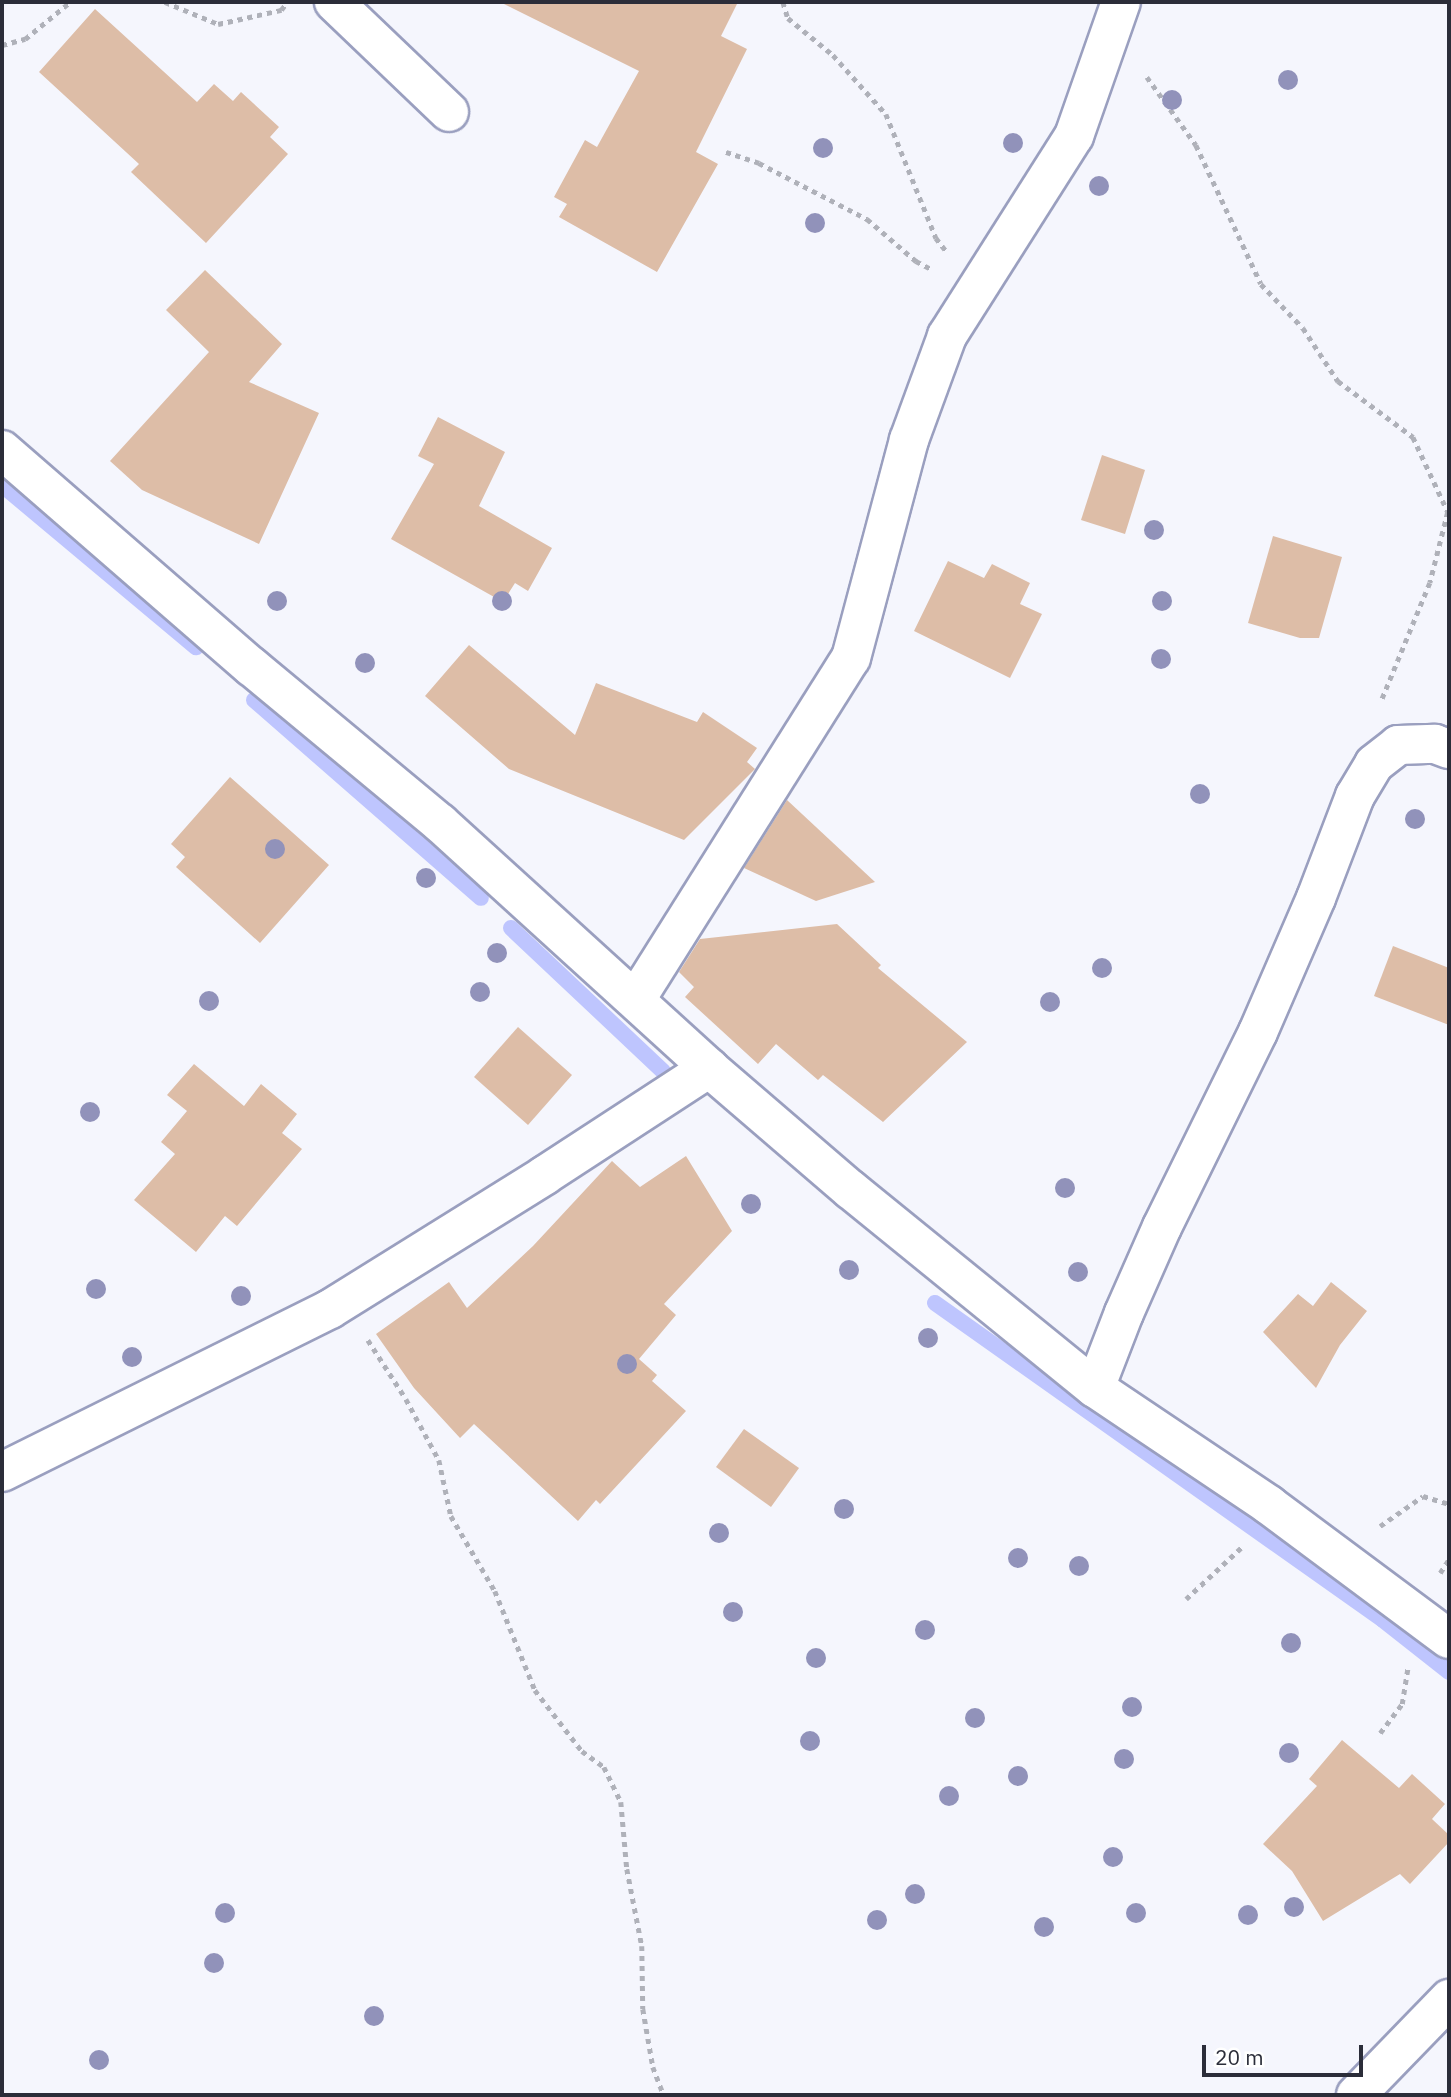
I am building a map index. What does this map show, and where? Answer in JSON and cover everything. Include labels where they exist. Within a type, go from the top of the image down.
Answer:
[{"type":"street","points":[[334,2],[449,112]]},
{"type":"street","points":[[636,999],[850,658],[909,440],[947,336],[1074,136],[1121,2]]},
{"type":"street","points":[[2,450],[252,667],[440,823],[709,1068],[850,1190],[1096,1388],[1269,1505],[1449,1639]]},
{"type":"street","points":[[1096,1388],[1124,1312],[1162,1227],[1258,1032],[1316,898],[1355,796],[1374,764],[1398,745],[1434,744],[1449,749]]},
{"type":"street","points":[[2,1472],[343,1301],[545,1175],[709,1068]]},
{"type":"street","points":[[1356,2095],[1449,2000]]},
{"type":"path","points":[[2,44],[25,39],[70,2]]},
{"type":"path","points":[[165,2],[218,24],[281,10],[288,2]]},
{"type":"path","points":[[782,2],[788,18],[832,55],[886,114],[936,238],[977,292]]},
{"type":"path","points":[[1142,69],[1196,145],[1261,284],[1303,328],[1338,381],[1413,437],[1448,512],[1430,583],[1392,671],[1370,736],[1374,764]]},
{"type":"path","points":[[726,152],[759,163],[867,219],[916,261],[977,292]]},
{"type":"path","points":[[343,1301],[406,1399],[439,1460],[451,1516],[495,1591],[535,1690],[582,1751],[604,1767],[621,1802],[627,1869],[642,1946],[643,2009],[653,2067],[664,2095]]},
{"type":"path","points":[[1329,1552],[1386,1523],[1423,1496],[1449,1504]]},
{"type":"path","points":[[1186,1599],[1244,1545]]},
{"type":"path","points":[[1380,1733],[1402,1704],[1409,1664]]},
{"type":"building","points":[[500,2],[738,2],[721,36],[747,49],[696,152],[718,164],[657,272],[559,217],[567,204],[554,197],[585,140],[597,147],[639,71]]},
{"type":"building","points":[[95,9],[197,102],[214,84],[233,101],[241,92],[279,127],[270,137],[288,154],[206,243],[131,172],[139,164],[39,72]]},
{"type":"building","points":[[205,270],[282,344],[249,382],[319,413],[259,544],[142,490],[110,461],[209,352],[166,310]]},
{"type":"building","points":[[438,417],[505,452],[479,506],[552,548],[528,591],[515,583],[503,602],[391,539],[434,464],[418,456]]},
{"type":"building","points":[[1102,455],[1145,470],[1125,534],[1081,520]]},
{"type":"building","points":[[1273,536],[1342,557],[1319,638],[1300,638],[1248,623]]},
{"type":"building","points":[[948,561],[984,578],[992,564],[1030,583],[1020,604],[1042,614],[1010,678],[914,631]]},
{"type":"building","points":[[469,645],[575,735],[596,683],[697,722],[703,712],[757,748],[747,762],[755,769],[684,840],[509,769],[425,696]]},
{"type":"building","points":[[230,777],[329,865],[260,943],[176,867],[185,857],[171,844]]},
{"type":"building","points":[[787,800],[875,882],[816,901],[744,868]]},
{"type":"building","points":[[837,924],[881,965],[878,968],[967,1042],[883,1122],[823,1075],[818,1080],[776,1044],[758,1064],[685,997],[694,987],[679,972],[700,939]]},
{"type":"building","points":[[1393,946],[1449,968],[1449,1025],[1374,996]]},
{"type":"building","points":[[518,1027],[572,1075],[528,1125],[474,1077]]},
{"type":"building","points":[[194,1064],[244,1106],[261,1084],[297,1114],[282,1133],[302,1149],[237,1226],[225,1216],[196,1252],[134,1200],[175,1154],[161,1142],[187,1111],[167,1095]]},
{"type":"building","points":[[686,1156],[732,1231],[664,1304],[676,1315],[639,1359],[657,1375],[652,1381],[686,1411],[600,1504],[596,1500],[578,1521],[474,1424],[460,1438],[414,1388],[376,1334],[449,1282],[467,1308],[533,1246],[612,1161],[640,1187]]},
{"type":"building","points":[[1331,1282],[1367,1311],[1340,1345],[1316,1388],[1263,1332],[1298,1294],[1313,1306]]},
{"type":"building","points":[[744,1429],[799,1468],[771,1507],[716,1467]]},
{"type":"building","points":[[1342,1740],[1399,1788],[1412,1774],[1445,1804],[1432,1819],[1449,1835],[1449,1842],[1410,1884],[1400,1874],[1323,1921],[1292,1871],[1263,1844],[1317,1786],[1309,1779]]},
{"type":"waterway","points":[[2,485],[196,647]]},
{"type":"waterway","points":[[254,700],[481,898]]},
{"type":"waterway","points":[[511,928],[663,1071]]},
{"type":"waterway","points":[[935,1303],[1383,1620],[1449,1672]]}]
